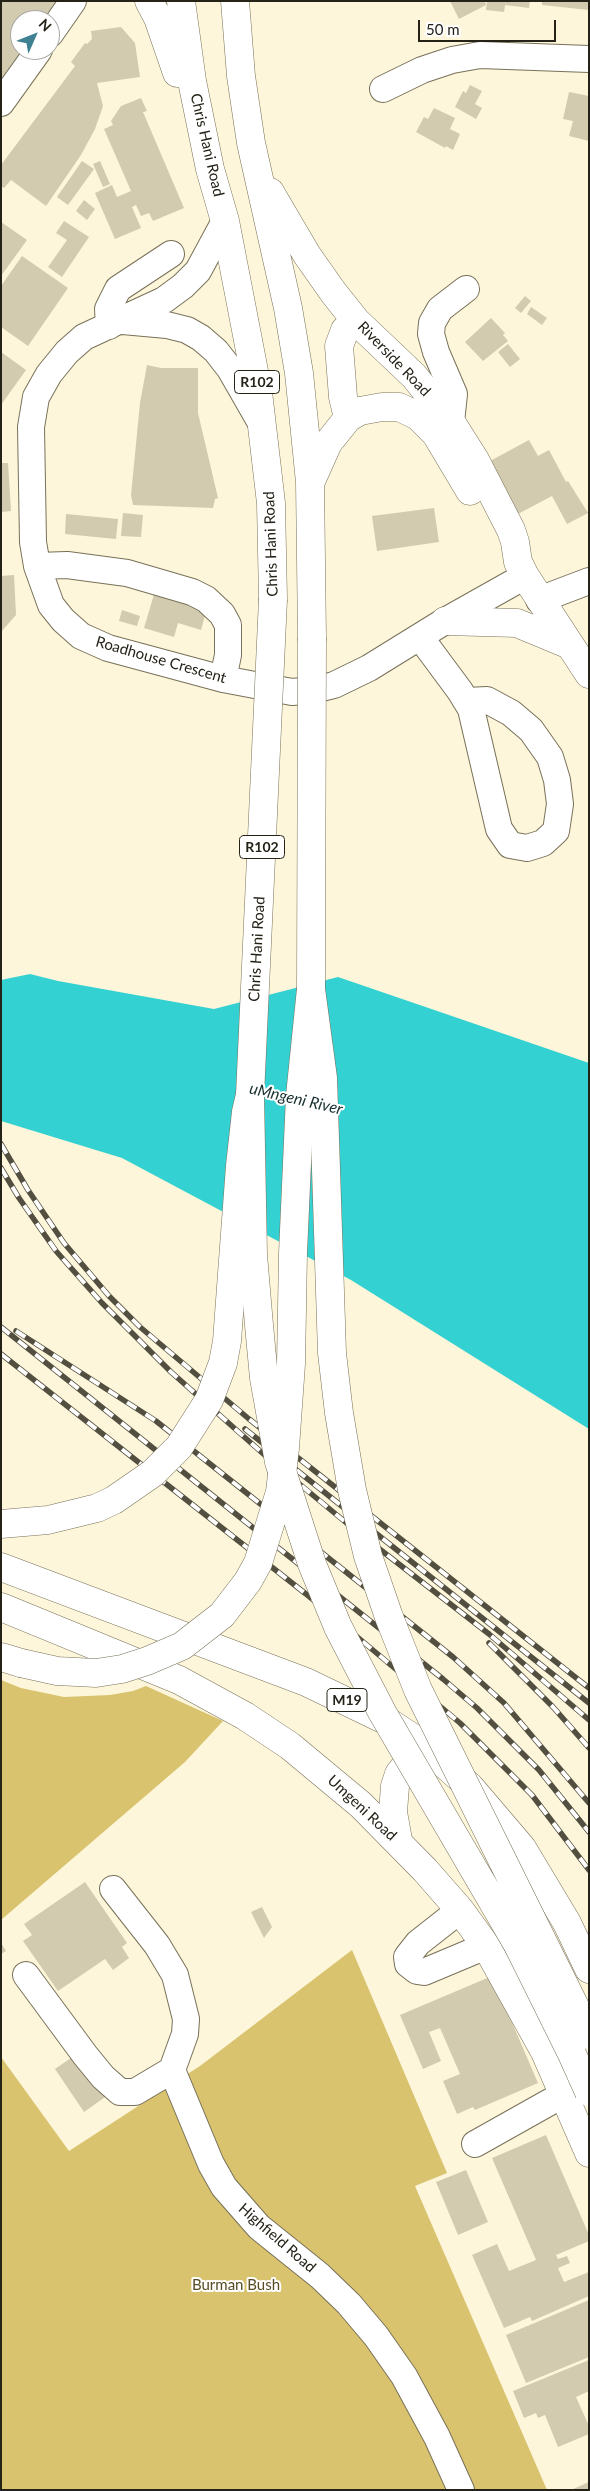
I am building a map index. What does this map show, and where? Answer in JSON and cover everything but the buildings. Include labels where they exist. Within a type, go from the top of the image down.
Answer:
[{"type":"main road","points":[[149,1],[172,54],[185,101],[210,169]]},
{"type":"main road","name":"Chris Hani Road","points":[[181,1],[192,81],[210,169],[225,220],[258,392],[271,503],[273,599],[250,1095]]},
{"type":"main road","name":"R102","points":[[235,1],[241,76],[254,164],[288,308],[299,373],[310,482],[312,638],[311,989]]},
{"type":"main road","name":"Riverside Road","points":[[254,164],[307,255],[356,320],[414,376],[451,422],[475,460],[511,530],[521,569]]},
{"type":"main road","points":[[310,482],[328,443],[348,418],[343,397],[339,346],[345,330],[356,320]]},
{"type":"main road","name":"Riverside Road","points":[[348,418],[360,412],[382,407],[399,407],[418,416],[436,434],[460,472],[499,543],[521,569],[539,600],[589,674]]},
{"type":"main road","points":[[445,621],[517,623],[570,646]]},
{"type":"main road","points":[[1,1657],[43,1668],[71,1672],[96,1673],[141,1664],[182,1646],[211,1624],[237,1597],[258,1563],[280,1492],[285,1448],[291,1364],[293,1253],[300,1096],[311,989]]},
{"type":"main road","points":[[311,989],[323,1078],[332,1353],[339,1413],[352,1490],[368,1556],[388,1617],[418,1690],[589,2035]]},
{"type":"main road","points":[[1,1524],[48,1520],[97,1508],[114,1500],[153,1473],[180,1448],[209,1400],[223,1363],[227,1341],[240,1166],[246,1112],[250,1095]]},
{"type":"main road","points":[[250,1095],[253,1255],[264,1378],[279,1462],[304,1539],[328,1604],[346,1644],[382,1712],[518,1945],[572,2054],[576,2093]]},
{"type":"main road","name":"M19","points":[[1,1567],[306,1682],[387,1721],[422,1744],[470,1787],[522,1848],[566,1923],[589,1969]]},
{"type":"main road","name":"Umgeni Road","points":[[1,1607],[179,1680],[245,1716],[290,1746],[327,1775],[398,1840],[460,1910],[486,1946],[576,2093],[589,2153]]},
{"type":"main road","points":[[398,1840],[393,1812],[395,1786],[399,1774],[422,1744]]},
{"type":"street","points":[[60,20],[73,1]]},
{"type":"street","points":[[383,89],[422,70],[452,60],[480,55],[589,59]]},
{"type":"street","points":[[1,103],[32,60]]},
{"type":"street","name":"Roadhouse Crescent","points":[[225,220],[198,271],[183,286],[164,300],[84,337],[67,352],[48,374],[36,397],[31,427],[30,463],[33,542],[37,566],[51,605],[81,636],[108,648],[223,679],[292,692],[314,690],[334,685],[369,668],[445,621],[521,569]]},
{"type":"street","points":[[116,323],[110,301],[118,289],[171,254]]},
{"type":"street","points":[[451,422],[454,394],[434,348],[431,334],[432,323],[440,309],[466,289]]},
{"type":"street","name":"Roadhouse Crescent","points":[[116,323],[167,325],[187,330],[201,338],[216,351],[230,369],[262,425]]},
{"type":"street","points":[[37,566],[67,565],[127,573],[192,592],[206,599],[222,614],[228,626],[228,655],[223,679]]},
{"type":"street","points":[[539,600],[589,581]]},
{"type":"street","points":[[420,637],[467,701],[474,720],[499,829],[510,844],[527,848],[543,843],[556,831],[560,804],[557,780],[550,757],[531,730],[511,713],[488,700],[467,701]]},
{"type":"street","points":[[26,1975],[85,2055],[103,2077],[120,2092],[134,2092],[172,2070],[185,2034],[186,2019],[177,1983],[157,1945],[113,1889]]},
{"type":"street","points":[[460,1910],[418,1943],[407,1957],[408,1964],[417,1971],[424,1972],[486,1946]]},
{"type":"street","name":"Highfield Road","points":[[172,2070],[211,2164],[224,2187],[259,2227],[320,2276],[349,2304],[376,2336],[404,2376],[438,2437],[461,2490]]},
{"type":"street","points":[[476,2144],[576,2093]]},
{"type":"green space","points":[[1,1680],[21,1688],[64,1697],[110,1695],[133,1691],[146,1686],[223,1721],[185,1762],[1,1920]]},
{"type":"green space","name":"Burman Bush","points":[[352,1950],[447,2173],[415,2186],[547,2490],[1,2490],[1,2057],[69,2151],[200,2066]]},
{"type":"water","name":"uMngeni River","points":[[30,974],[58,981],[214,1009],[338,977],[589,1063],[589,1429],[351,1280],[122,1158],[1,1121],[1,980]]},
{"type":"railway","points":[[1,1144],[28,1190],[64,1243],[109,1296],[140,1327],[249,1419],[589,1688]]},
{"type":"railway","points":[[1,1168],[19,1198],[56,1251],[102,1303],[171,1372],[268,1458],[355,1530],[489,1634],[589,1720]]},
{"type":"railway","points":[[1,1327],[477,1708],[539,1770],[589,1832]]},
{"type":"railway","points":[[16,1331],[156,1421],[453,1657],[504,1703],[589,1803]]},
{"type":"railway","points":[[1,1354],[306,1594],[460,1723],[532,1795],[589,1870]]},
{"type":"railway","points":[[245,1429],[589,1703]]},
{"type":"railway","points":[[489,1643],[553,1707],[589,1748]]}]
